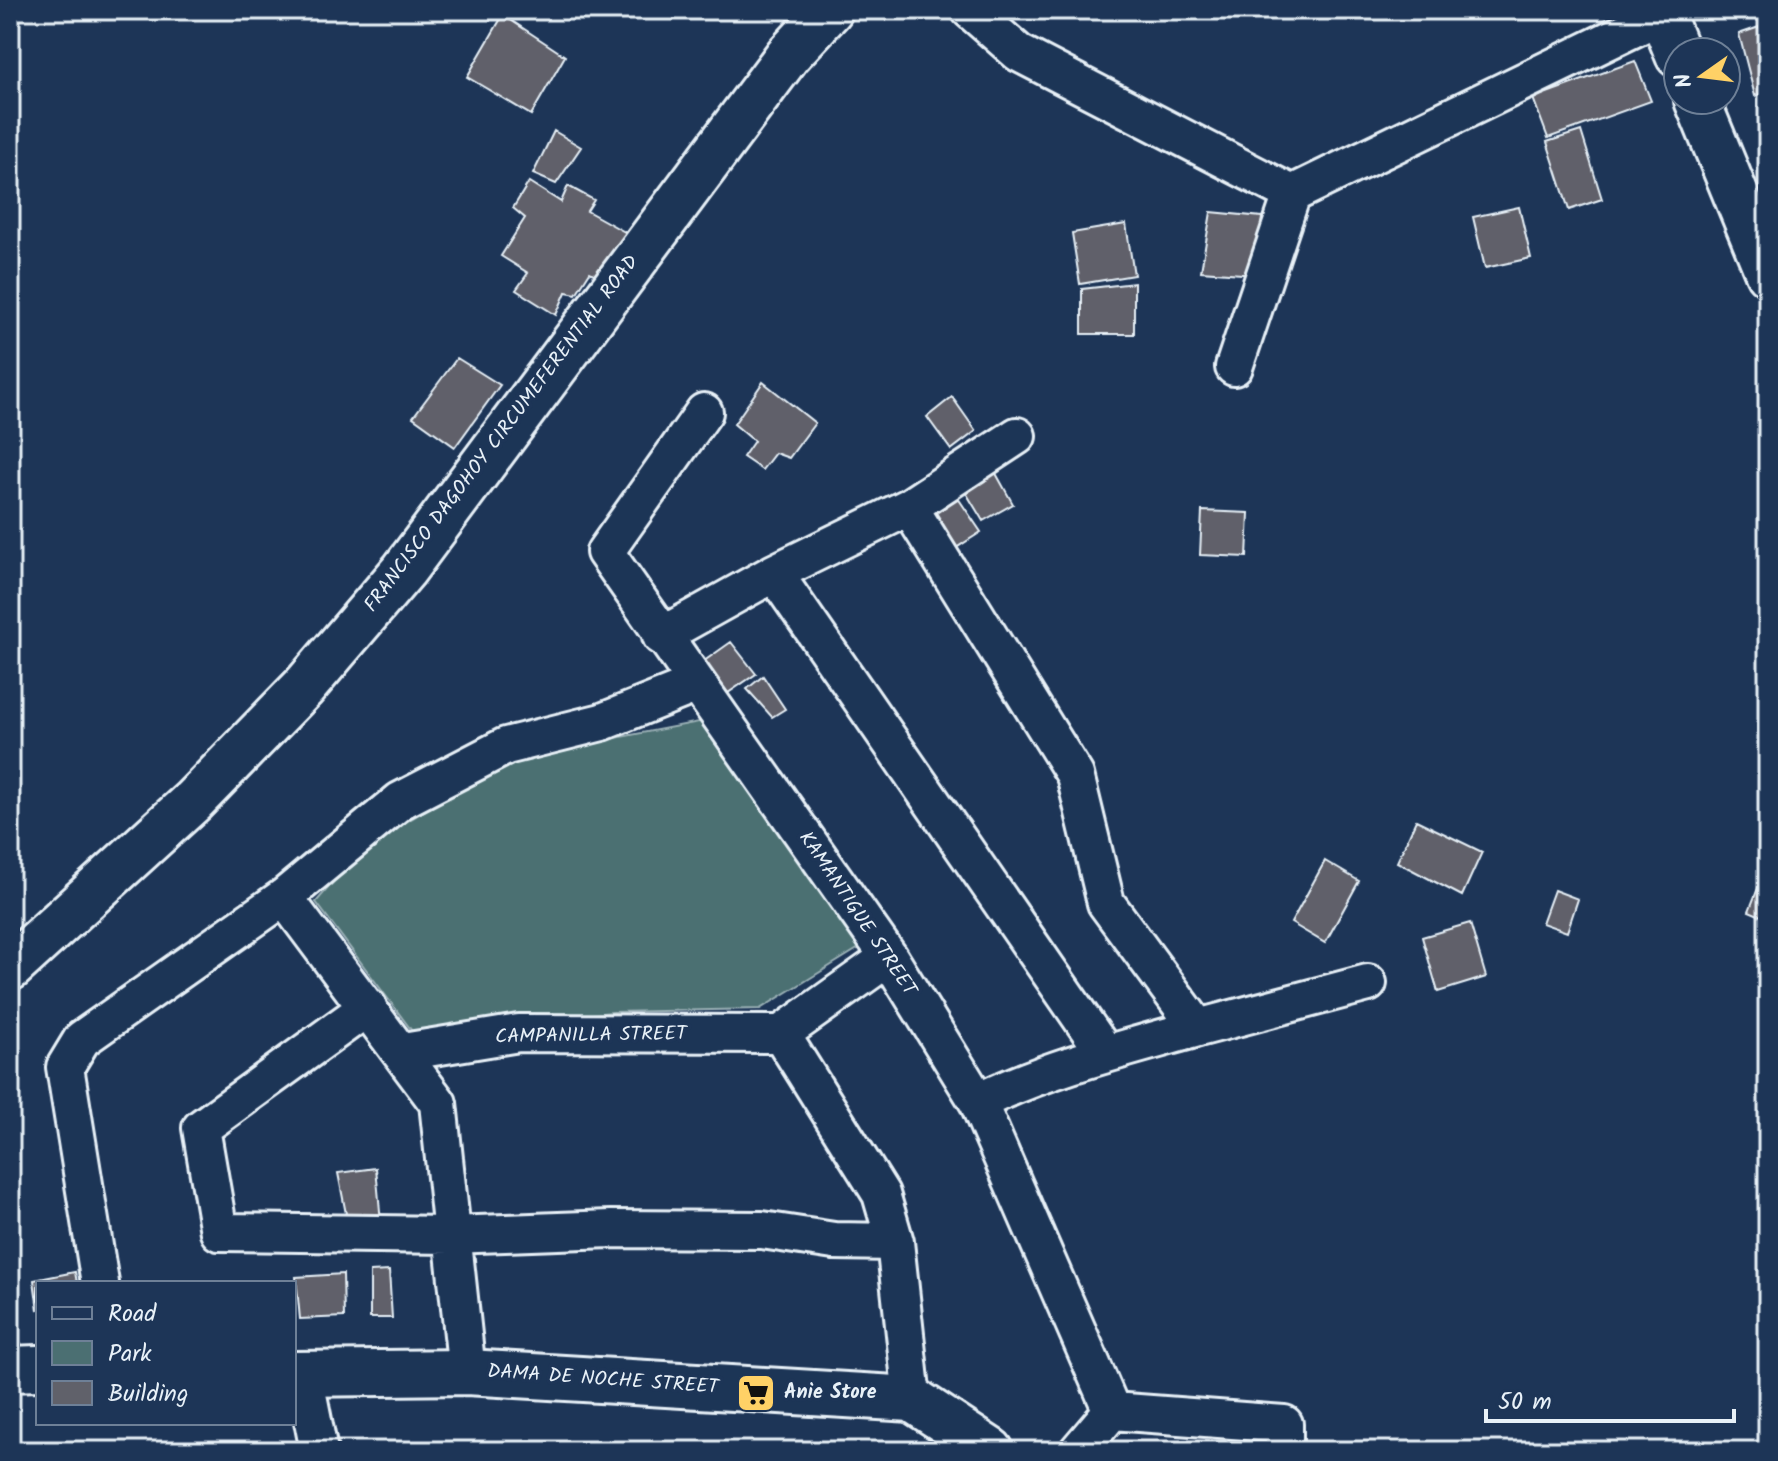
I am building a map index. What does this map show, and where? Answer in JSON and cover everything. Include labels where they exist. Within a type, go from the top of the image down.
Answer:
[{"type":"main road","name":"FRANCISCO DAGOHOY CIRCUMEFERENTIAL ROAD","points":[[10,968],[193,801],[304,687],[404,570],[788,55],[830,10]]},
{"type":"main road","points":[[1661,12],[1670,36]]},
{"type":"main road","points":[[1704,116],[1768,273]]},
{"type":"main road","points":[[10,1369],[36,1368]]},
{"type":"main road","name":"DAMA DE NOCHE STREET","points":[[299,1375],[467,1372],[912,1399]]},
{"type":"main road","points":[[912,1399],[991,1451]]},
{"type":"street","points":[[970,10],[1019,53],[1292,194]]},
{"type":"street","points":[[1234,367],[1292,194],[1661,12]]},
{"type":"street","name":"KAMANTIGUE STREET","points":[[704,412],[605,552],[889,957],[978,1102],[1112,1411]]},
{"type":"street","points":[[661,636],[774,573],[909,507],[1017,436]]},
{"type":"street","points":[[909,507],[1075,775],[1106,903],[1198,1028]]},
{"type":"street","points":[[774,573],[1106,1054]]},
{"type":"street","points":[[100,1281],[65,1067],[82,1039],[284,897],[400,801],[506,746],[602,722],[697,684]]},
{"type":"street","points":[[284,897],[403,1052],[438,1103],[467,1372]]},
{"type":"street","points":[[889,957],[781,1034],[881,1194],[895,1242],[912,1399]]},
{"type":"street","points":[[978,1102],[1005,1089],[1106,1054],[1368,983]]},
{"type":"street","points":[[368,1007],[201,1128],[219,1232],[450,1235],[611,1229],[762,1230],[834,1241],[895,1242]]},
{"type":"street","name":"CAMPANILLA STREET","points":[[403,1052],[519,1033],[781,1034]]},
{"type":"street","points":[[299,1375],[319,1451]]},
{"type":"street","points":[[1078,1451],[1112,1411],[1284,1424],[1284,1451]]},
{"type":"green space","points":[[704,721],[864,945],[760,1009],[613,1012],[412,1031],[316,902],[362,849],[511,758]]},
{"type":"building","points":[[503,15],[565,56],[531,115],[467,77]]},
{"type":"building","points":[[1768,24],[1768,91],[1755,96],[1742,36],[1739,34]]},
{"type":"building","points":[[1635,61],[1651,101],[1548,138],[1533,98]]},
{"type":"building","points":[[554,131],[581,147],[556,184],[533,174]]},
{"type":"building","points":[[1581,131],[1602,199],[1569,210],[1547,142]]},
{"type":"building","points":[[529,182],[561,202],[568,186],[594,200],[587,211],[632,236],[605,280],[590,272],[576,294],[566,292],[556,315],[516,290],[528,273],[501,256],[525,218],[513,208]]},
{"type":"building","points":[[1519,207],[1531,258],[1485,268],[1473,217]]},
{"type":"building","points":[[1211,212],[1262,217],[1256,275],[1201,271]]},
{"type":"building","points":[[1126,224],[1134,275],[1080,284],[1072,233]]},
{"type":"building","points":[[1134,283],[1134,334],[1082,334],[1082,289]]},
{"type":"building","points":[[457,358],[500,385],[455,447],[413,417]]},
{"type":"building","points":[[763,382],[815,423],[789,458],[775,453],[762,470],[743,457],[754,441],[734,424]]},
{"type":"building","points":[[952,397],[976,431],[951,450],[927,417]]},
{"type":"building","points":[[993,468],[1013,504],[983,521],[962,486]]},
{"type":"building","points":[[958,498],[981,532],[956,548],[934,514]]},
{"type":"building","points":[[1202,511],[1249,513],[1247,557],[1200,555]]},
{"type":"building","points":[[731,642],[756,674],[722,697],[700,664]]},
{"type":"building","points":[[763,676],[785,709],[772,717],[747,689]]},
{"type":"building","points":[[1416,820],[1482,852],[1462,896],[1397,862]]},
{"type":"building","points":[[1325,861],[1359,881],[1325,943],[1291,923]]},
{"type":"building","points":[[1768,863],[1768,919],[1749,911]]},
{"type":"building","points":[[1554,890],[1578,899],[1567,932],[1542,923]]},
{"type":"building","points":[[1470,923],[1486,977],[1438,992],[1422,937]]},
{"type":"building","points":[[376,1168],[381,1222],[348,1224],[338,1173]]},
{"type":"building","points":[[389,1271],[392,1318],[370,1318],[370,1272]]},
{"type":"building","points":[[75,1272],[77,1281],[36,1281],[36,1295],[34,1280]]},
{"type":"building","points":[[343,1274],[344,1317],[300,1319],[296,1277]]},
{"type":"place","name":"Anie Store","points":[[756,1393]]}]
